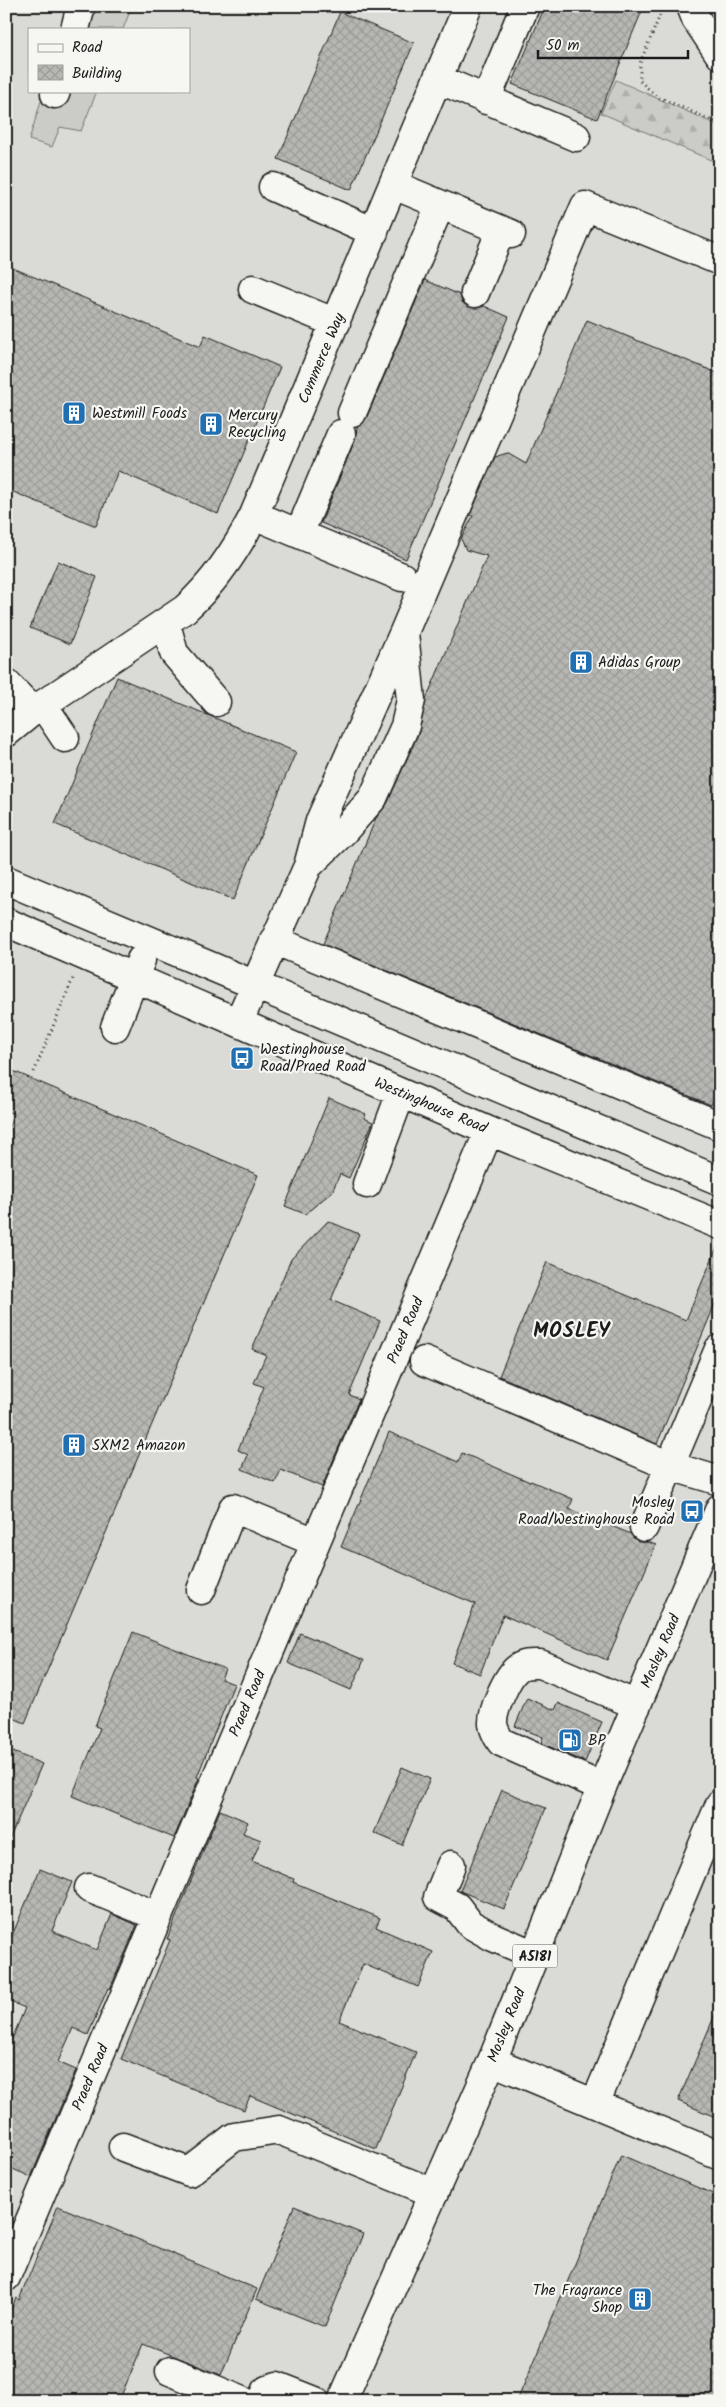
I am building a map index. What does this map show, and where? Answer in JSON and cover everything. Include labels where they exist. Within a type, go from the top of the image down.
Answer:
[{"type":"street","points":[[76,28],[81,6]]},
{"type":"street","name":"Commerce Way","points":[[6,733],[38,708],[166,624],[202,594],[242,538],[254,515],[336,323],[468,6]]},
{"type":"street","points":[[486,100],[525,6]]},
{"type":"street","points":[[691,6],[696,18],[720,55]]},
{"type":"street","points":[[438,80],[576,137]]},
{"type":"street","points":[[394,185],[506,232],[475,293]]},
{"type":"street","points":[[273,187],[374,232]]},
{"type":"street","points":[[299,534],[440,204]]},
{"type":"street","points":[[239,1021],[308,866],[320,821],[404,632],[585,206],[720,261]]},
{"type":"street","points":[[253,289],[336,323]]},
{"type":"street","points":[[254,515],[402,577]]},
{"type":"street","points":[[166,624],[174,653],[216,702]]},
{"type":"street","points":[[308,866],[343,832],[373,798],[405,726],[411,700],[404,632]]},
{"type":"street","points":[[6,683],[38,708],[65,738]]},
{"type":"street","points":[[6,880],[720,1181]]},
{"type":"street","name":"Westinghouse Road","points":[[6,922],[239,1021],[489,1131],[720,1226]]},
{"type":"street","points":[[115,1027],[148,940]]},
{"type":"street","points":[[274,940],[720,1126]]},
{"type":"street","points":[[367,1184],[401,1093]]},
{"type":"street","name":"Praed Road","points":[[6,2277],[489,1131]]},
{"type":"street","points":[[644,1527],[719,1349]]},
{"type":"street","points":[[424,1361],[670,1466],[720,1481]]},
{"type":"street","points":[[201,1590],[233,1508],[315,1542]]},
{"type":"street","name":"Mosley Road","points":[[342,2401],[492,2061],[602,1786],[720,1508]]},
{"type":"street","points":[[602,1786],[501,1742],[496,1734],[493,1716],[504,1687],[518,1668],[529,1664],[540,1664],[636,1705]]},
{"type":"street","points":[[595,2104],[720,1804]]},
{"type":"street","points":[[451,1865],[438,1897],[457,1907],[470,1924],[493,1937],[535,1955]]},
{"type":"street","points":[[89,1888],[157,1916]]},
{"type":"street","points":[[492,2061],[720,2156]]},
{"type":"street","points":[[123,2147],[189,2172],[234,2137],[279,2130],[434,2193]]},
{"type":"street","points":[[170,2371],[244,2401]]},
{"type":"street","points":[[262,2401],[267,2390],[277,2386],[315,2401]]},
{"type":"path","points":[[664,6],[640,63],[640,81],[656,96],[720,124]]},
{"type":"path","points":[[34,1072],[83,955]]},
{"type":"shaded area","points":[[6,6],[720,6],[720,2401],[6,2401]]},
{"type":"green space","points":[[92,6],[132,6],[123,28],[88,28]]},
{"type":"green space","points":[[616,80],[720,126],[720,164],[601,113]]},
{"type":"green space","points":[[68,92],[97,92],[81,131],[60,127],[52,147],[29,140],[41,101],[63,107]]},
{"type":"building","points":[[545,6],[644,6],[597,119],[512,84]]},
{"type":"building","points":[[340,12],[414,43],[351,190],[278,159]]},
{"type":"building","name":"Westmill Foods","points":[[6,265],[200,347],[205,335],[280,367],[218,514],[118,471],[96,526],[6,489]]},
{"type":"building","points":[[425,280],[460,295],[462,302],[469,307],[477,308],[484,306],[509,317],[406,559],[321,523],[355,440],[357,428],[366,419]]},
{"type":"building","name":"Adidas Group","points":[[587,320],[720,374],[720,1084],[711,1105],[323,944],[376,818],[387,804],[419,732],[426,699],[487,556],[466,550],[461,539],[473,516],[470,515],[495,457],[507,453],[526,464]]},
{"type":"building","points":[[58,561],[97,577],[70,644],[30,628]]},
{"type":"building","points":[[117,677],[296,752],[233,900],[55,824]]},
{"type":"building","name":"SXM2 Amazon","points":[[6,1068],[258,1175],[25,1723],[6,1715],[6,1133],[14,1114],[6,1111]]},
{"type":"building","points":[[329,1098],[366,1114],[364,1118],[373,1122],[349,1178],[340,1174],[332,1192],[305,1214],[285,1206]]},
{"type":"building","points":[[328,1221],[359,1234],[331,1300],[380,1321],[349,1395],[359,1399],[322,1487],[281,1470],[275,1483],[242,1469],[248,1455],[238,1450],[264,1387],[254,1383],[266,1355],[252,1349],[291,1259]]},
{"type":"building","points":[[720,1240],[720,1306],[715,1304],[657,1444],[499,1376],[547,1262],[686,1320]]},
{"type":"building","points":[[389,1432],[458,1462],[462,1453],[531,1481],[573,1499],[569,1509],[631,1534],[638,1542],[648,1542],[656,1545],[607,1660],[503,1615],[480,1674],[452,1663],[475,1604],[341,1547]]},
{"type":"building","points":[[133,1632],[225,1669],[221,1679],[234,1684],[197,1777],[199,1778],[174,1838],[72,1796],[100,1728],[95,1726]]},
{"type":"building","points":[[300,1633],[364,1660],[351,1690],[288,1663]]},
{"type":"building","points":[[527,1698],[555,1710],[558,1703],[602,1722],[585,1762],[541,1743],[543,1737],[515,1726]]},
{"type":"building","points":[[6,1749],[42,1764],[6,1847]]},
{"type":"building","points":[[402,1767],[430,1779],[402,1845],[374,1833]]},
{"type":"building","points":[[502,1790],[546,1808],[504,1909],[460,1891]]},
{"type":"building","points":[[220,1810],[248,1822],[243,1833],[261,1840],[252,1861],[294,1879],[293,1882],[380,1918],[376,1927],[433,1952],[418,1987],[363,1964],[339,2021],[416,2052],[376,2149],[250,2096],[244,2110],[121,2059],[170,1940],[167,1939]]},
{"type":"building","points":[[40,1869],[72,1882],[52,1931],[97,1950],[112,1914],[137,1925],[88,2035],[73,2028],[58,2062],[76,2070],[31,2177],[6,2166],[6,2037],[12,2039],[25,2008],[6,2000],[6,1950]]},
{"type":"building","points":[[720,2003],[720,2119],[678,2101]]},
{"type":"building","name":"The Fragrance Shop","points":[[621,2155],[720,2197],[720,2401],[517,2401]]},
{"type":"building","points":[[58,2206],[257,2289],[221,2375],[143,2344],[119,2401],[6,2401],[6,2321],[16,2298],[19,2300]]},
{"type":"building","points":[[294,2206],[363,2234],[325,2327],[256,2299]]},
{"type":"place","name":"Westmill Foods","points":[[74,413]]},
{"type":"place","name":"Mercury Recycling","points":[[211,424]]},
{"type":"place","name":"Adidas Group","points":[[581,662]]},
{"type":"place","name":"Westinghouse Road/Praed Road","points":[[242,1058]]},
{"type":"place","name":"SXM2 Amazon","points":[[74,1445]]},
{"type":"place","name":"Mosley Road/Westinghouse Road","points":[[692,1511]]},
{"type":"place","name":"BP","points":[[570,1740]]},
{"type":"place","name":"The Fragrance Shop","points":[[640,2299]]},
{"type":"district","name":"MOSLEY","points":[[572,1330]]}]
